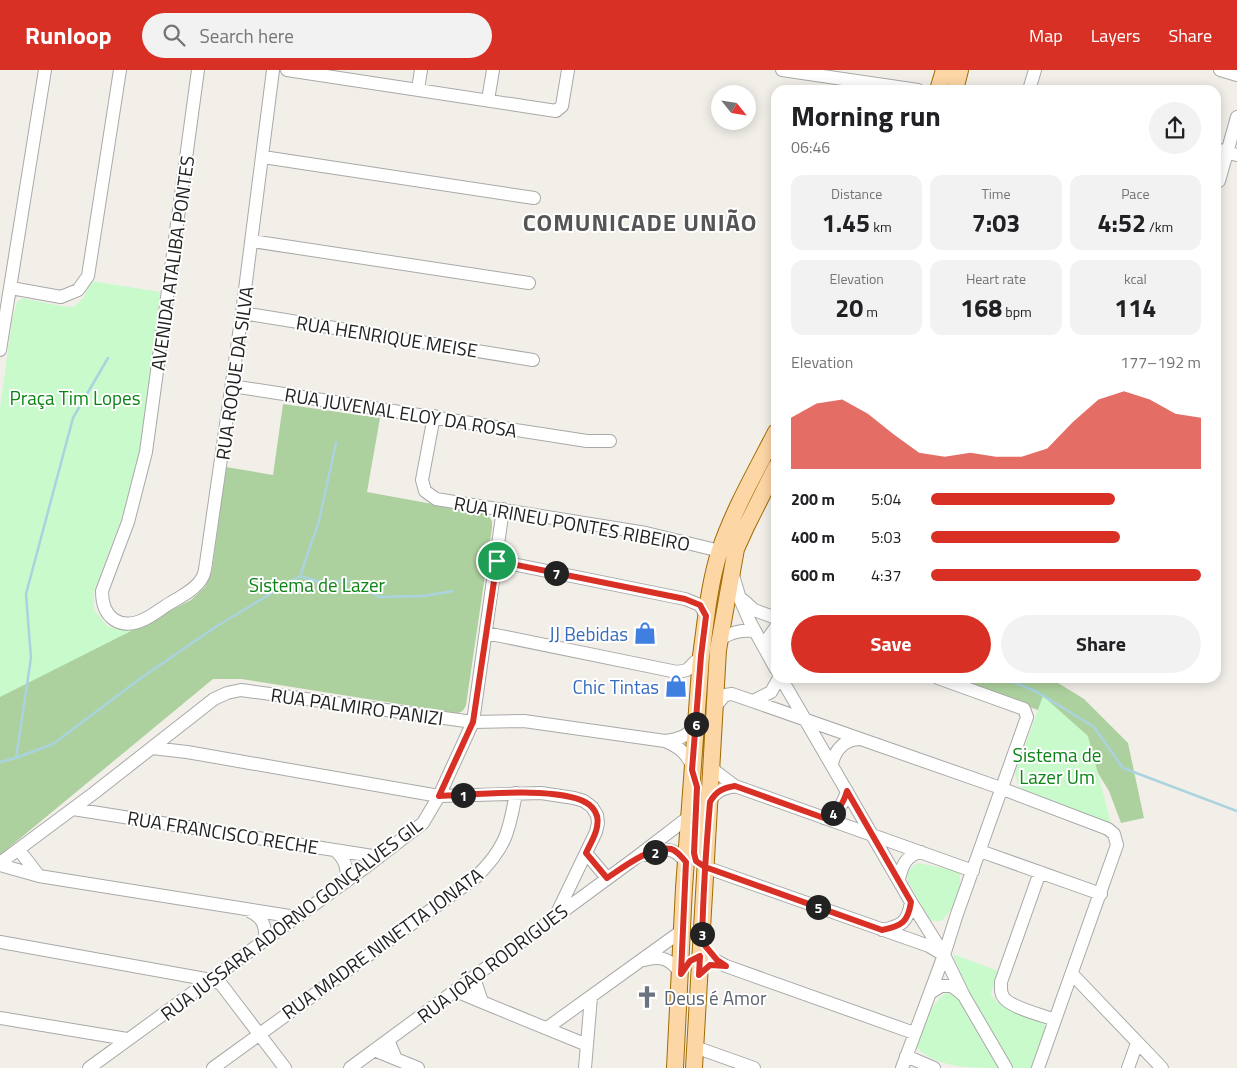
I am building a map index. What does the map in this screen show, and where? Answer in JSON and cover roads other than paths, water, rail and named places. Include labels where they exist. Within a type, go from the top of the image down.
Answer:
[{"type":"main road","points":[[944,83],[960,70]]},
{"type":"main road","points":[[676,1068],[692,769],[701,653],[706,616],[720,550],[733,517],[771,442]]},
{"type":"main road","points":[[694,1068],[716,667],[736,549],[771,477]]},
{"type":"main road","points":[[701,653],[720,638]]},
{"type":"main road","points":[[692,769],[697,787],[694,853],[696,861],[705,867]]},
{"type":"main road","points":[[681,970],[701,949]]},
{"type":"street","points":[[0,350],[45,70]]},
{"type":"street","points":[[11,288],[61,297],[78,290],[88,276],[120,70]]},
{"type":"street","name":"AVENIDA ATALIBA PONTES","points":[[119,623],[111,618],[105,610],[102,602],[102,591],[128,522],[146,452],[198,70]]},
{"type":"street","name":"RUA ROQUE DA SILVA","points":[[119,623],[131,624],[146,618],[191,590],[202,578],[206,563],[232,386],[273,70]]},
{"type":"street","points":[[287,70],[345,75],[418,89],[556,111],[562,106],[568,70]]},
{"type":"street","points":[[418,89],[421,70]]},
{"type":"street","points":[[488,100],[493,70]]},
{"type":"street","points":[[782,70],[884,85]]},
{"type":"street","points":[[1030,85],[1035,70]]},
{"type":"street","points":[[1220,70],[1237,75]]},
{"type":"street","points":[[1221,174],[1237,117]]},
{"type":"street","points":[[263,157],[534,198]]},
{"type":"street","points":[[252,241],[529,283]]},
{"type":"street","name":"RUA HENRIQUE MEISE","points":[[242,313],[532,360]]},
{"type":"street","name":"RUA JUVENAL ELOY DA ROSA","points":[[232,386],[570,438],[610,441]]},
{"type":"street","name":"RUA IRINEU PONTES RIBEIRO","points":[[434,416],[422,480],[426,491],[436,498],[646,533],[720,550]]},
{"type":"street","name":"RUA JUSSARA ADORNO GONÇALVES GIL","points":[[94,1064],[423,823],[439,796],[473,722],[503,509]]},
{"type":"street","points":[[497,561],[685,599],[700,605],[706,616]]},
{"type":"street","points":[[732,570],[754,631],[771,660]]},
{"type":"street","points":[[685,599],[697,597],[711,588]]},
{"type":"street","points":[[741,599],[754,610],[771,616]]},
{"type":"street","points":[[720,638],[741,630],[754,631]]},
{"type":"street","points":[[486,633],[677,672],[687,670],[701,653]]},
{"type":"street","points":[[765,649],[766,641],[771,634]]},
{"type":"street","points":[[753,701],[771,692],[777,683]]},
{"type":"street","points":[[783,683],[944,955],[964,996],[1006,1068]]},
{"type":"street","points":[[934,1068],[904,1062],[944,955],[1027,717],[1024,709],[952,683]]},
{"type":"street","name":"RUA PALMIRO PANIZI","points":[[173,731],[214,699],[227,693],[241,690],[473,722],[524,721],[665,740],[685,736],[694,729],[696,722]]},
{"type":"street","points":[[715,707],[721,699],[728,694],[732,694],[1002,788],[1108,829],[1114,834],[1118,845],[1038,1068]]},
{"type":"street","points":[[0,864],[173,731],[186,752]]},
{"type":"street","points":[[832,764],[836,753],[846,741],[859,739]]},
{"type":"street","name":"RUA PALMIRO PANIZI","points":[[665,740],[687,755],[692,769]]},
{"type":"street","points":[[152,748],[186,752],[439,796],[541,793],[584,801],[592,807],[597,816],[596,832],[555,917]]},
{"type":"street","points":[[712,765],[715,771],[735,786],[973,870]]},
{"type":"street","points":[[710,802],[722,789],[735,786]]},
{"type":"street","points":[[824,818],[836,812],[845,799],[847,791]]},
{"type":"street","name":"RUA FRANCISCO RECHE","points":[[94,793],[112,814]]},
{"type":"street","name":"RUA MADRE NINETTA JONATA","points":[[213,1068],[475,878],[497,854],[504,841],[510,828],[516,793]]},
{"type":"street","name":"RUA FRANCISCO RECHE","points":[[73,809],[379,857]]},
{"type":"street","name":"RUA JOÃO RODRIGUES","points":[[350,1068],[474,978],[690,816]]},
{"type":"street","name":"RUA JOÃO RODRIGUES","points":[[634,859],[661,849],[670,849],[686,862]]},
{"type":"street","points":[[19,850],[39,876]]},
{"type":"street","name":"RUA FRANCISCO RECHE","points":[[334,850],[343,858],[348,871],[346,881]]},
{"type":"street","points":[[980,850],[1101,894]]},
{"type":"street","points":[[899,879],[901,869],[906,861],[912,854],[921,852]]},
{"type":"street","points":[[586,853],[607,878]]},
{"type":"street","points":[[0,864],[39,876],[248,911],[296,917]]},
{"type":"street","points":[[705,867],[930,946],[944,955]]},
{"type":"street","points":[[1040,872],[1001,982],[1001,993],[1004,999],[1012,1004],[1055,1020]]},
{"type":"street","points":[[882,930],[898,926],[903,922],[908,917],[911,902]]},
{"type":"street","points":[[248,911],[258,916],[264,924],[265,940]]},
{"type":"street","points":[[924,922],[940,927],[957,914]]},
{"type":"street","points":[[547,1028],[683,930]]},
{"type":"street","points":[[0,942],[211,980],[221,984],[285,1068]]},
{"type":"street","points":[[701,949],[707,956],[721,963],[914,1033]]},
{"type":"street","points":[[639,961],[657,957],[663,958],[681,970]]},
{"type":"street","points":[[699,975],[710,965],[721,963]]},
{"type":"street","points":[[173,974],[182,987],[181,1001]]},
{"type":"street","points":[[1072,974],[1162,1068]]},
{"type":"street","points":[[474,978],[482,1002]]},
{"type":"street","points":[[930,993],[941,986],[952,986],[964,996]]},
{"type":"street","points":[[456,991],[587,1045]]},
{"type":"street","points":[[585,1068],[591,997]]},
{"type":"street","points":[[0,1018],[127,1039]]},
{"type":"street","points":[[89,1033],[99,1045],[94,1064]]},
{"type":"street","points":[[388,1040],[396,1059]]},
{"type":"street","points":[[1128,1068],[1137,1043]]},
{"type":"street","points":[[695,1047],[754,1068]]},
{"type":"street","points":[[374,1050],[418,1068]]},
{"type":"waterway","points":[[16,758],[31,658],[26,594],[73,418],[108,358]]},
{"type":"waterway","points":[[0,762],[53,744],[141,678],[214,628],[300,576],[319,521],[336,443]]},
{"type":"waterway","points":[[300,576],[320,582],[349,581],[379,597],[424,596],[453,591]]},
{"type":"waterway","points":[[1016,683],[1037,692],[1094,727],[1123,768],[1237,811]]},
{"type":"place","name":"JJ Bebidas","points":[[645,633]]},
{"type":"place","name":"Chic Tintas","points":[[676,686]]},
{"type":"place","name":"Deus é Amor","points":[[647,997]]},
{"type":"district","name":"COMUNICADE UNIÃO","points":[[640,222]]},
{"type":"park label","name":"Praça Tim Lopes","points":[[75,397]]},
{"type":"park label","name":"Sistema de Lazer","points":[[317,584]]},
{"type":"park label","name":"Sistema de Lazer Um","points":[[1057,765]]}]
